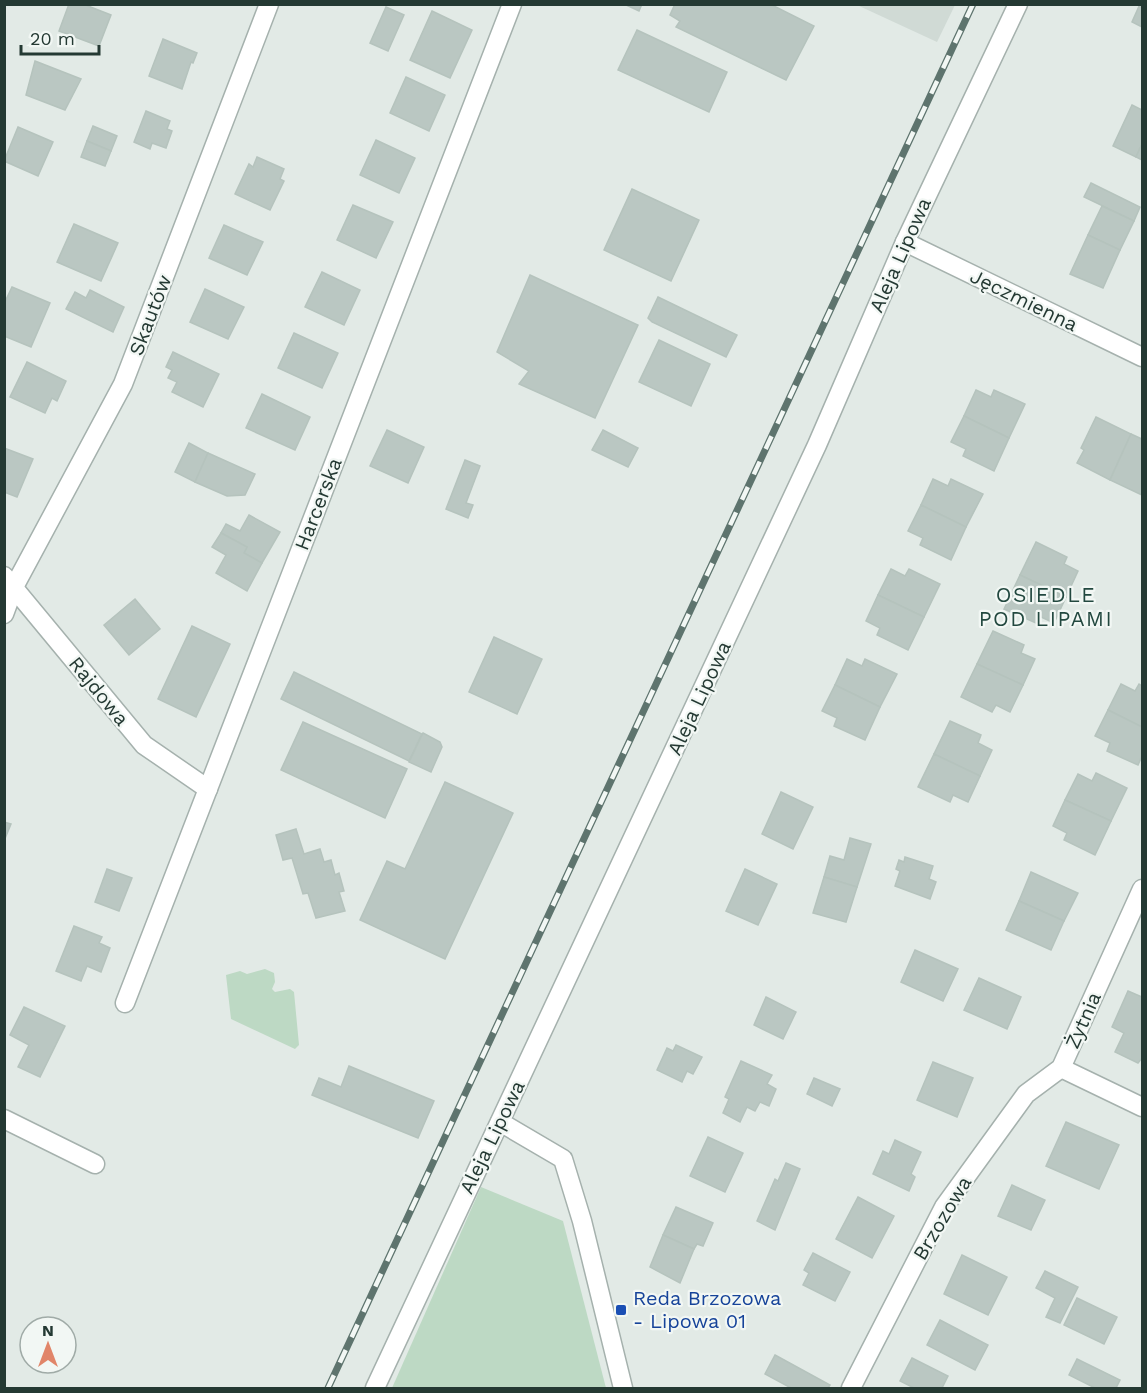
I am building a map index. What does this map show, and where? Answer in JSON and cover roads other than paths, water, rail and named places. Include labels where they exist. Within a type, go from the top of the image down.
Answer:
[{"type":"street","name":"Skautów","points":[[4,614],[9,581],[123,384],[269,4]]},
{"type":"street","name":"Harcerska","points":[[125,1003],[512,4]]},
{"type":"street","name":"Aleja Lipowa","points":[[375,1389],[817,445],[905,242],[1018,4]]},
{"type":"street","name":"Jęczmienna","points":[[905,242],[1143,357]]},
{"type":"street","name":"Rajdowa","points":[[9,581],[144,746],[208,789]]},
{"type":"street","name":"Żytnia","points":[[1143,889],[1061,1068],[1143,1107]]},
{"type":"street","name":"Brzozowa","points":[[850,1389],[944,1207],[1026,1094],[1061,1068]]},
{"type":"street","points":[[4,1119],[95,1164]]},
{"type":"street","points":[[500,1122],[563,1159],[582,1221],[623,1389]]},
{"type":"railway","points":[[328,1388],[973,4]]},
{"type":"place","name":"Reda Brzozowa - Lipowa 01","points":[[621,1310]]},
{"type":"district","name":"OSIEDLE POD LIPAMI","points":[[1046,606]]}]
